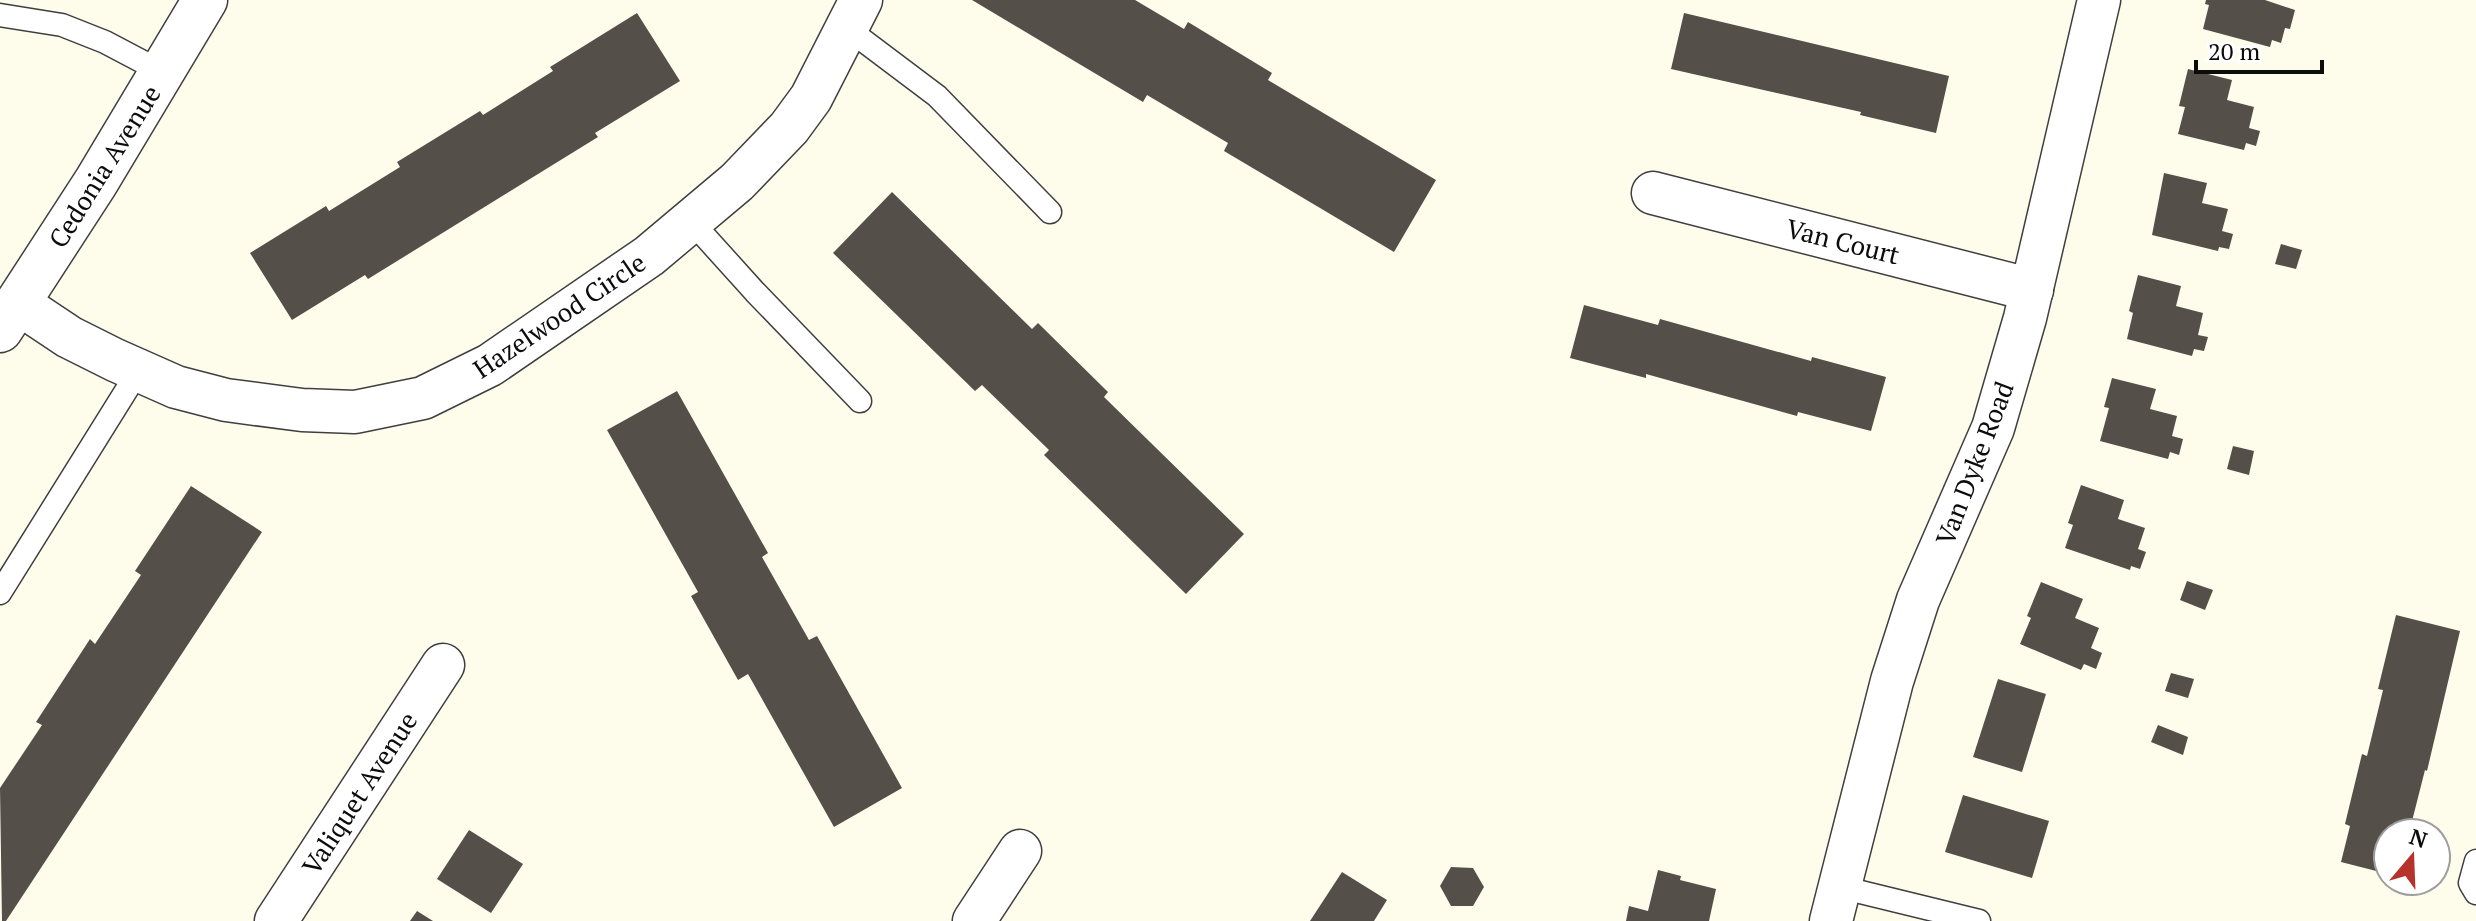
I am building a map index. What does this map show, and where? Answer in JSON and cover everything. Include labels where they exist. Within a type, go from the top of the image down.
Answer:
[{"type":"street","name":"Cedonia Avenue","points":[[9,316],[205,0]]},
{"type":"street","name":"Van Dyke Road","points":[[1836,904],[1892,681],[1914,614],[1993,428],[2032,290],[2099,0]]},
{"type":"street","name":"Hazelwood Circle","points":[[9,316],[69,337],[176,387],[226,400],[302,410],[355,412],[423,398],[490,365],[649,256],[737,182],[789,128],[811,98],[854,15]]},
{"type":"street","name":"Van Court","points":[[1653,193],[2032,290]]},
{"type":"street","name":"Valiquet Avenue","points":[[276,921],[443,665]]},
{"type":"street","points":[[974,921],[1020,851]]},
{"type":"lane","points":[[0,15],[62,25],[105,42],[162,72]]},
{"type":"lane","points":[[854,15],[1050,212]]},
{"type":"lane","points":[[691,221],[860,401]]},
{"type":"lane","points":[[0,593],[139,370]]},
{"type":"lane","points":[[2476,861],[2470,883],[2476,893]]},
{"type":"lane","points":[[1836,904],[1979,921]]},
{"type":"building","points":[[972,0],[1135,0],[1184,29],[1188,22],[1272,73],[1268,80],[1436,180],[1394,252],[1224,151],[1228,143],[1147,95],[1143,102]]},
{"type":"building","points":[[2206,0],[2265,0],[2295,10],[2290,29],[2285,28],[2281,43],[2272,40],[2270,47],[2203,29],[2209,5],[2205,4]]},
{"type":"building","points":[[637,13],[680,81],[595,133],[598,137],[368,279],[365,275],[292,320],[250,253],[326,206],[329,211],[400,167],[397,162],[480,111],[483,115],[553,71],[550,67]]},
{"type":"building","points":[[1684,13],[1949,76],[1936,133],[1860,115],[1861,112],[1671,69]]},
{"type":"building","points":[[2188,69],[2232,80],[2227,100],[2254,107],[2249,128],[2260,131],[2256,146],[2246,143],[2244,150],[2178,134],[2185,107],[2179,106]]},
{"type":"building","points":[[2164,173],[2207,183],[2202,203],[2228,209],[2222,231],[2233,234],[2229,249],[2219,247],[2218,251],[2152,235]]},
{"type":"building","points":[[892,192],[1032,329],[1038,323],[1108,392],[1104,397],[1244,534],[1186,594],[1044,455],[1049,450],[982,385],[975,391],[833,253]]},
{"type":"building","points":[[2281,244],[2302,250],[2296,269],[2275,264]]},
{"type":"building","points":[[2138,275],[2181,286],[2176,306],[2203,313],[2198,335],[2208,337],[2204,351],[2194,349],[2192,356],[2127,339],[2133,313],[2129,311]]},
{"type":"building","points":[[1584,305],[1658,325],[1660,319],[1811,361],[1812,357],[1886,377],[1871,431],[1798,412],[1797,416],[1646,374],[1646,378],[1570,358]]},
{"type":"building","points":[[2112,378],[2156,389],[2150,409],[2177,416],[2172,436],[2183,439],[2179,455],[2170,452],[2168,459],[2100,441],[2109,408],[2104,407]]},
{"type":"building","points":[[677,391],[768,553],[762,557],[809,640],[817,636],[902,788],[834,827],[748,674],[738,680],[691,596],[698,592],[607,430]]},
{"type":"building","points":[[2233,446],[2254,451],[2249,475],[2227,469]]},
{"type":"building","points":[[2081,485],[2124,500],[2118,519],[2145,528],[2138,549],[2146,552],[2140,569],[2131,566],[2130,570],[2065,548],[2073,525],[2068,523]]},
{"type":"building","points":[[191,486],[262,532],[6,921],[2,921],[0,788],[42,725],[36,722],[90,639],[95,644],[141,575],[135,571]]},
{"type":"building","points":[[2187,581],[2213,590],[2205,610],[2180,600]]},
{"type":"building","points":[[2041,582],[2083,599],[2075,618],[2099,628],[2091,648],[2102,653],[2096,669],[2084,664],[2081,670],[2020,644]]},
{"type":"building","points":[[2396,615],[2460,631],[2413,817],[2372,817],[2372,870],[2341,862],[2350,826],[2345,824],[2362,754],[2367,756],[2383,690],[2378,689]]},
{"type":"building","points":[[2171,673],[2194,679],[2188,698],[2165,691]]},
{"type":"building","points":[[1998,679],[2046,694],[2022,772],[1973,757]]},
{"type":"building","points":[[2158,725],[2188,737],[2183,755],[2151,742]]},
{"type":"building","points":[[1963,795],[2049,821],[2032,878],[1945,852]]},
{"type":"building","points":[[469,830],[523,864],[491,913],[437,879]]},
{"type":"building","points":[[1451,867],[1473,868],[1484,887],[1473,906],[1451,906],[1440,886]]},
{"type":"building","points":[[1658,870],[1681,876],[1680,880],[1716,889],[1709,921],[1626,921],[1629,906],[1648,911]]},
{"type":"building","points":[[1342,872],[1387,900],[1374,921],[1310,921]]},
{"type":"building","points":[[417,911],[433,921],[410,921]]}]
